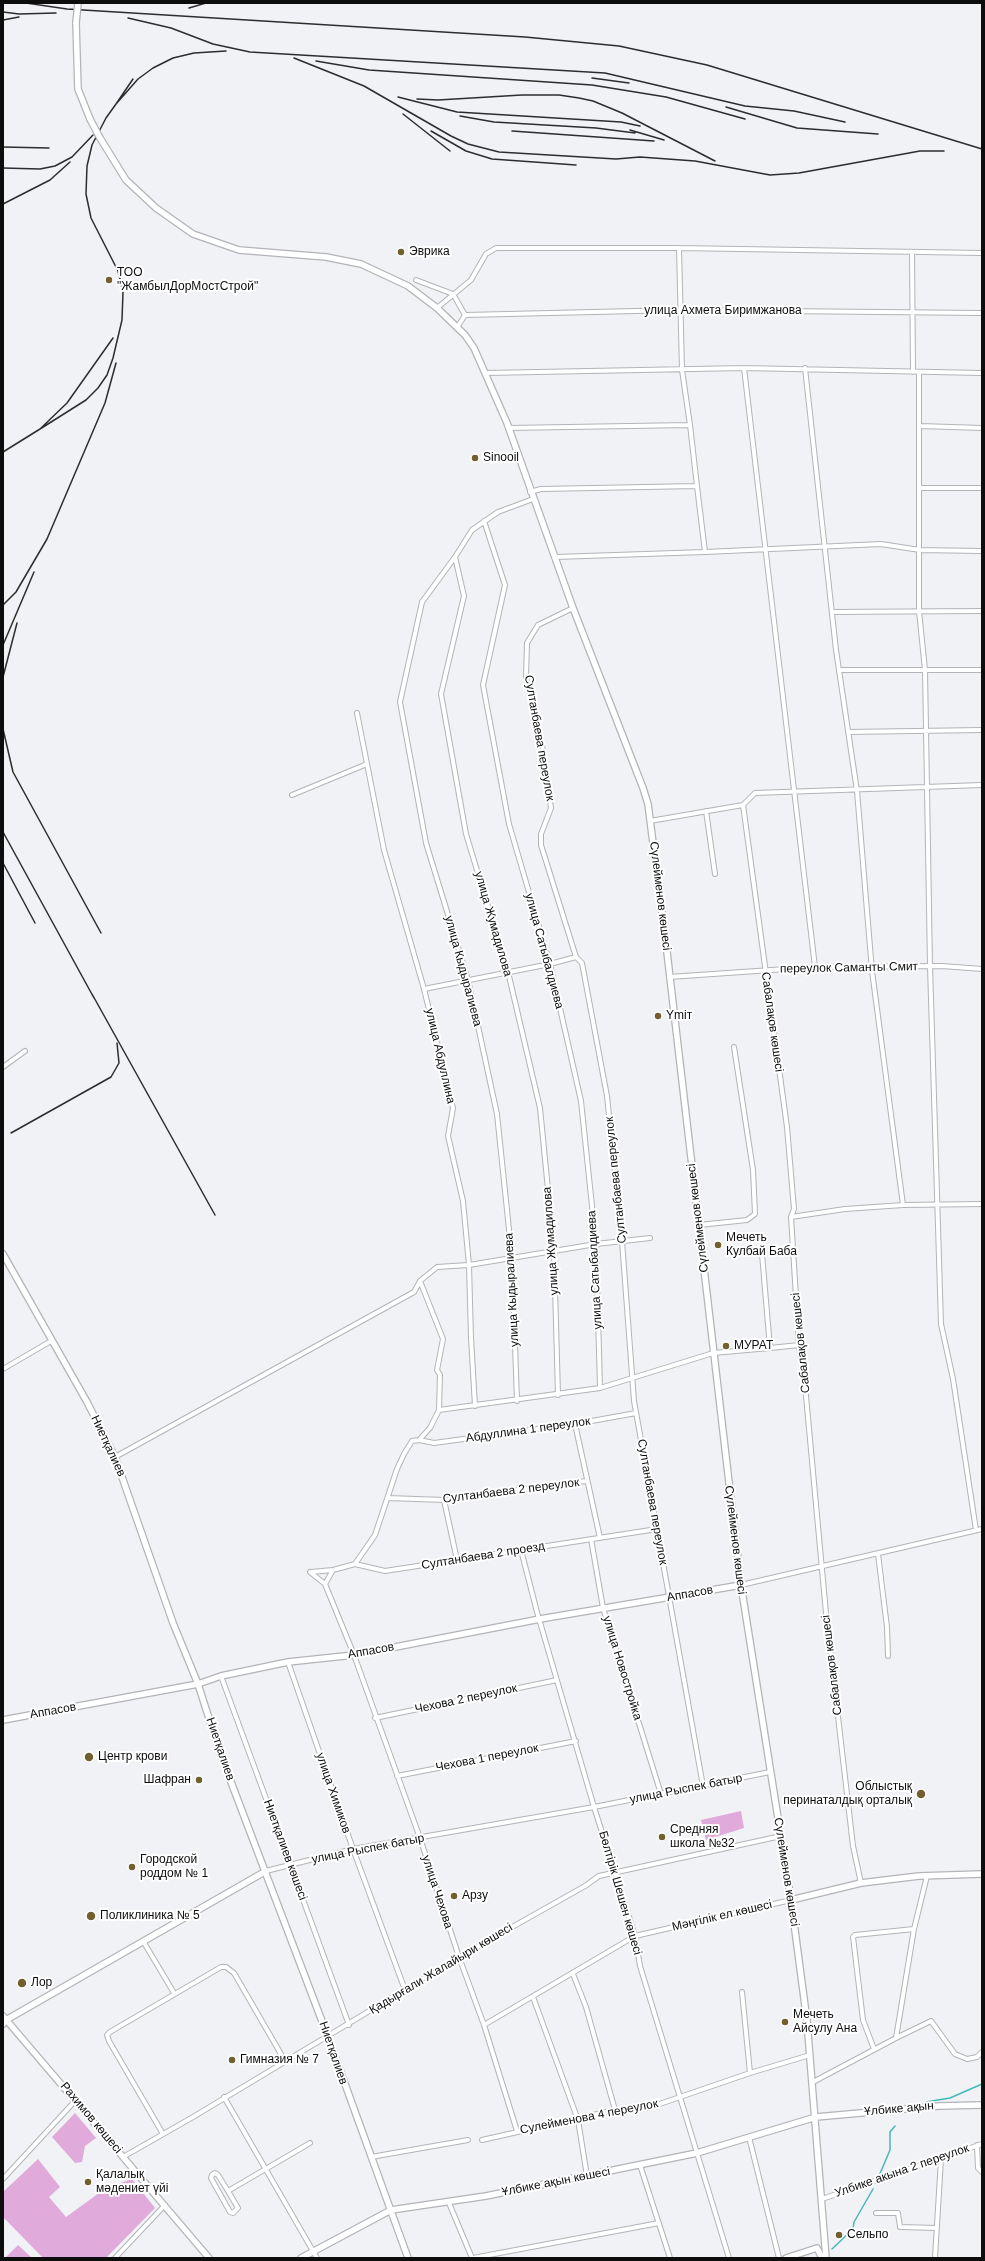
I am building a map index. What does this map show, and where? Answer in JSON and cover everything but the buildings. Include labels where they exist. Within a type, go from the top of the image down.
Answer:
[{"type":"main road","name":"Сүлейменов көшесі","points":[[78,3],[76,23],[78,89],[90,119],[100,138],[126,180],[156,208],[193,234],[239,250],[326,257],[361,264],[408,286],[458,326],[474,348],[508,428],[573,608],[643,788],[650,821],[669,977],[740,1585],[791,1900],[813,2082],[826,2258]]},
{"type":"main road","name":"Ниетқалиев","points":[[3,1254],[115,1457],[173,1623],[198,1684],[220,1753],[328,2037],[408,2258]]},
{"type":"main road","name":"Аппасов","points":[[3,1720],[198,1684],[221,1676],[288,1662],[354,1655],[540,1619],[740,1585]]},
{"type":"main road","name":"улица Рыспек батыр","points":[[4,2020],[266,1871]]},
{"type":"main road","name":"Мәңгілік ел көшесі","points":[[791,1900],[861,1882],[927,1876],[982,1874]]},
{"type":"main road","name":"Рахимов көшесі","points":[[4,2020],[123,2156],[209,2258]]},
{"type":"main road","name":"Ұлбике ақын","points":[[816,2117],[939,2106],[982,2105]]},
{"type":"main road","name":"Ұлбике ақын көшесі","points":[[301,2258],[391,2210],[449,2202],[587,2176],[697,2153],[816,2117]]},
{"type":"main road","points":[[786,2258],[817,2248],[822,2258]]},
{"type":"street","points":[[437,308],[470,280],[486,254],[496,248],[679,248],[982,253]]},
{"type":"street","points":[[679,248],[679,310],[682,370],[705,552]]},
{"type":"street","points":[[912,252],[913,372]]},
{"type":"street","points":[[416,280],[454,294],[465,315],[458,326]]},
{"type":"street","name":"улица Ахмета Биримжанова","points":[[465,315],[679,310],[982,313]]},
{"type":"street","points":[[744,368],[815,967]]},
{"type":"street","points":[[485,373],[804,368],[982,374]]},
{"type":"street","points":[[804,368],[839,670],[857,791],[872,967],[902,1205]]},
{"type":"street","points":[[919,372],[919,611],[925,670],[930,966],[936,1204],[941,1324],[953,1379],[976,1530]]},
{"type":"street","points":[[508,428],[690,425]]},
{"type":"street","points":[[920,426],[982,428]]},
{"type":"street","points":[[530,492],[541,489],[697,486]]},
{"type":"street","points":[[920,488],[982,488]]},
{"type":"street","points":[[455,557],[472,530],[484,521],[498,512],[533,499]]},
{"type":"street","name":"улица Сатыбалдиева","points":[[484,521],[504,585],[483,685],[509,824],[550,964],[581,1101],[596,1244],[600,1388]]},
{"type":"street","points":[[555,557],[765,550],[825,545],[881,544],[920,550],[982,551]]},
{"type":"street","name":"улица Жумадилова","points":[[455,557],[464,596],[441,694],[466,834],[508,972],[540,1108],[554,1251],[558,1395]]},
{"type":"street","name":"улица Кыдыралиева","points":[[455,557],[422,602],[400,702],[426,843],[468,980],[497,1114],[512,1258],[517,1401]]},
{"type":"street","name":"Султанбаева переулок","points":[[573,608],[538,625],[528,637],[526,677],[542,745],[551,808],[541,834],[541,845],[576,957],[582,963],[607,1096],[622,1241],[632,1379],[636,1413],[703,1786]]},
{"type":"street","points":[[832,612],[982,611]]},
{"type":"street","points":[[839,670],[982,670]]},
{"type":"street","name":"улица Абдуллина","points":[[357,712],[384,850],[424,989],[453,1108],[448,1136],[463,1201],[469,1265],[470,1338],[475,1406]]},
{"type":"street","points":[[848,732],[982,730]]},
{"type":"street","points":[[292,795],[367,764]]},
{"type":"street","points":[[650,821],[743,805],[755,793],[982,786]]},
{"type":"street","name":"Сабалақов көшесі","points":[[743,805],[764,970],[787,1127],[794,1210],[790,1216],[799,1345],[806,1396],[822,1565],[853,1846],[861,1882]]},
{"type":"street","points":[[706,811],[716,874]]},
{"type":"street","points":[[424,989],[550,964],[576,957]]},
{"type":"street","name":"переулок Саманты Смит","points":[[669,977],[815,967],[930,966],[982,969]]},
{"type":"street","points":[[699,1225],[747,1220],[755,1214],[753,1170],[734,1047]]},
{"type":"street","points":[[3,1067],[25,1051]]},
{"type":"street","points":[[790,1216],[845,1209],[902,1205],[982,1204]]},
{"type":"street","points":[[115,1457],[414,1292],[420,1281],[437,1267],[469,1265],[596,1244],[650,1238]]},
{"type":"street","points":[[762,1254],[770,1348]]},
{"type":"street","points":[[356,1564],[375,1535],[397,1469],[404,1454],[412,1441],[419,1440],[430,1428],[439,1410],[440,1375],[437,1370],[443,1339],[420,1281]]},
{"type":"street","points":[[3,1369],[51,1341]]},
{"type":"street","points":[[439,1410],[517,1401],[600,1388],[713,1352],[799,1345]]},
{"type":"street","name":"Абдуллина 1 переулок","points":[[419,1440],[434,1443],[575,1424],[636,1413]]},
{"type":"street","name":"Султанбаева 2 переулок","points":[[575,1424],[586,1481],[600,1538]]},
{"type":"street","name":"Султанбаева 2 переулок","points":[[388,1498],[444,1500],[586,1481]]},
{"type":"street","points":[[444,1500],[458,1560]]},
{"type":"street","name":"Султанбаева 2 проезд","points":[[310,1572],[332,1570],[356,1564],[385,1571],[657,1529]]},
{"type":"street","points":[[740,1585],[982,1529]]},
{"type":"street","name":"улица Новостройка","points":[[591,1539],[603,1608],[661,1794]]},
{"type":"street","name":"Бөлтірік Шешен көшесі","points":[[521,1550],[594,1807],[635,1936],[640,1966],[728,2258]]},
{"type":"street","points":[[878,1554],[887,1627],[888,1656]]},
{"type":"street","points":[[325,1584],[332,1570]]},
{"type":"street","name":"улица Чехова","points":[[310,1572],[325,1584],[354,1655],[375,1718],[420,1838],[459,1957],[484,2025],[517,2131]]},
{"type":"street","name":"улица Химиков","points":[[288,1662],[353,1849],[405,1990]]},
{"type":"street","name":"Ниетқалиев көшесі","points":[[221,1676],[349,2025]]},
{"type":"street","name":"Чехова 2 переулок","points":[[375,1718],[557,1680]]},
{"type":"street","name":"Чехова 1 переулок","points":[[397,1776],[576,1740]]},
{"type":"street","name":"улица Рыспек батыр","points":[[266,1871],[353,1849],[594,1807],[770,1772]]},
{"type":"street","name":"Қадырғали Жалайыри көшесі","points":[[123,2156],[349,2025],[459,1957],[599,1876],[614,1871],[781,1836]]},
{"type":"street","points":[[896,2038],[914,1929],[927,1876]]},
{"type":"street","name":"Мәңгілік ел көшесі","points":[[484,2025],[635,1936],[791,1900]]},
{"type":"street","points":[[874,2049],[863,2020],[853,1937],[855,1935],[914,1929]]},
{"type":"street","points":[[143,1941],[174,1993]]},
{"type":"street","points":[[163,2134],[107,2035],[174,1993],[221,1967],[226,1966],[234,1973],[285,2061]]},
{"type":"street","points":[[572,1974],[586,2007],[615,2110]]},
{"type":"street","points":[[742,1992],[750,2073]]},
{"type":"street","points":[[533,1997],[578,2120],[587,2176]]},
{"type":"street","points":[[813,2082],[931,2020],[955,2054],[967,2059],[977,2057],[982,2052]]},
{"type":"street","name":"Сулейменова 4 переулок","points":[[482,2140],[517,2131],[578,2120],[615,2110],[648,2108],[750,2073],[810,2055]]},
{"type":"street","points":[[224,2097],[318,2258]]},
{"type":"street","points":[[3,2179],[75,2102]]},
{"type":"street","points":[[749,2137],[779,2258]]},
{"type":"street","points":[[371,2157],[468,2140]]},
{"type":"street","points":[[228,2191],[310,2143]]},
{"type":"street","name":"Улбике акына 2 переулок","points":[[822,2199],[982,2144]]},
{"type":"street","points":[[977,2145],[978,2168],[982,2172]]},
{"type":"street","points":[[935,2258],[941,2158]]},
{"type":"street","points":[[640,2165],[670,2258]]},
{"type":"street","points":[[215,2173],[218,2175],[228,2191],[238,2208],[233,2213],[211,2178],[212,2175],[215,2173]]},
{"type":"street","points":[[449,2202],[472,2258],[659,2223]]},
{"type":"street","points":[[115,2258],[165,2205]]},
{"type":"street","points":[[876,2213],[898,2213],[900,2227],[938,2228]]},
{"type":"shaded area","points":[[741,1811],[744,1828],[706,1840],[701,1820]]},
{"type":"shaded area","points":[[75,2113],[96,2138],[85,2146],[82,2162],[75,2163],[52,2137]]},
{"type":"shaded area","points":[[38,2159],[60,2187],[49,2197],[66,2217],[106,2188],[132,2179],[155,2208],[106,2258],[43,2258],[3,2217],[3,2192]]},
{"type":"shaded area","points":[[18,2245],[32,2258],[5,2258]]},
{"type":"waterway","points":[[926,2102],[950,2098],[982,2084]]},
{"type":"waterway","points":[[879,2176],[890,2150],[890,2132],[895,2126]]},
{"type":"waterway","points":[[832,2249],[853,2229],[854,2222],[873,2189]]},
{"type":"railway","points":[[26,3],[67,9],[525,37],[619,46],[707,65],[982,149]]},
{"type":"railway","points":[[189,8],[206,3]]},
{"type":"railway","points":[[3,12],[19,14],[56,13]]},
{"type":"railway","points":[[3,20],[19,17]]},
{"type":"railway","points":[[128,18],[171,28],[213,44],[250,52],[605,73],[745,106],[794,111],[845,122]]},
{"type":"railway","points":[[133,79],[116,104],[138,79],[153,68],[173,58],[194,53],[226,51]]},
{"type":"railway","points":[[294,58],[364,86],[451,136],[468,144],[499,152],[616,159],[640,157],[695,161],[770,175],[799,173],[920,151],[944,151]]},
{"type":"railway","points":[[316,61],[369,70],[592,85],[666,97],[745,119]]},
{"type":"railway","points":[[592,78],[629,83]]},
{"type":"railway","points":[[417,99],[438,100],[522,95],[559,95],[579,98],[593,101],[622,113],[715,161]]},
{"type":"railway","points":[[398,97],[457,112],[621,122],[640,126]]},
{"type":"railway","points":[[113,338],[67,403],[40,429],[86,400],[98,388],[107,375],[113,358],[122,320],[123,292],[118,271],[91,218],[86,194],[87,166],[92,145],[106,118],[116,104]]},
{"type":"railway","points":[[726,107],[797,128],[878,134]]},
{"type":"railway","points":[[403,114],[450,151]]},
{"type":"railway","points":[[460,116],[494,122],[596,128],[635,133]]},
{"type":"railway","points":[[630,130],[664,140]]},
{"type":"railway","points":[[431,131],[466,151],[492,159],[576,165]]},
{"type":"railway","points":[[512,131],[654,141]]},
{"type":"railway","points":[[3,168],[40,169],[55,166],[72,157],[93,135]]},
{"type":"railway","points":[[3,147],[49,148]]},
{"type":"railway","points":[[3,204],[50,180],[70,162]]},
{"type":"railway","points":[[3,605],[16,592],[47,539],[105,403],[116,363]]},
{"type":"railway","points":[[3,452],[40,429]]},
{"type":"railway","points":[[3,645],[34,572]]},
{"type":"railway","points":[[3,677],[17,623]]},
{"type":"railway","points":[[3,729],[13,772],[101,933]]},
{"type":"railway","points":[[3,832],[94,998]]},
{"type":"railway","points":[[3,863],[35,923]]},
{"type":"railway","points":[[92,994],[215,1215]]},
{"type":"railway","points":[[11,1133],[111,1077],[119,1063],[117,1043]]},
{"type":"place","name":"Эврика","points":[[401,252]]},
{"type":"place","name":"ТОО \"ЖамбылДорМостСтрой\"","points":[[109,280]]},
{"type":"place","name":"Sinooil","points":[[475,458]]},
{"type":"place","name":"Ymiт","points":[[658,1016]]},
{"type":"place","name":"Мечеть Кулбай Баба","points":[[718,1245]]},
{"type":"place","name":"МУРАТ","points":[[726,1346]]},
{"type":"place","name":"Центр крови","points":[[89,1757]]},
{"type":"place","name":"Шафран","points":[[199,1780]]},
{"type":"place","name":"Облыстық перинаталдық орталық","points":[[921,1794]]},
{"type":"place","name":"Средняя школа №32","points":[[662,1837]]},
{"type":"place","name":"Городской роддом № 1","points":[[132,1867]]},
{"type":"place","name":"Арзу","points":[[454,1896]]},
{"type":"place","name":"Поликлиника № 5","points":[[91,1916]]},
{"type":"place","name":"Лор","points":[[22,1983]]},
{"type":"place","name":"Мечеть Айсулу Ана","points":[[785,2022]]},
{"type":"place","name":"Гимназия № 7","points":[[232,2060]]},
{"type":"place","name":"Қалалық мәдениет үйі","points":[[88,2182]]},
{"type":"place","name":"Сельпо","points":[[839,2235]]}]
